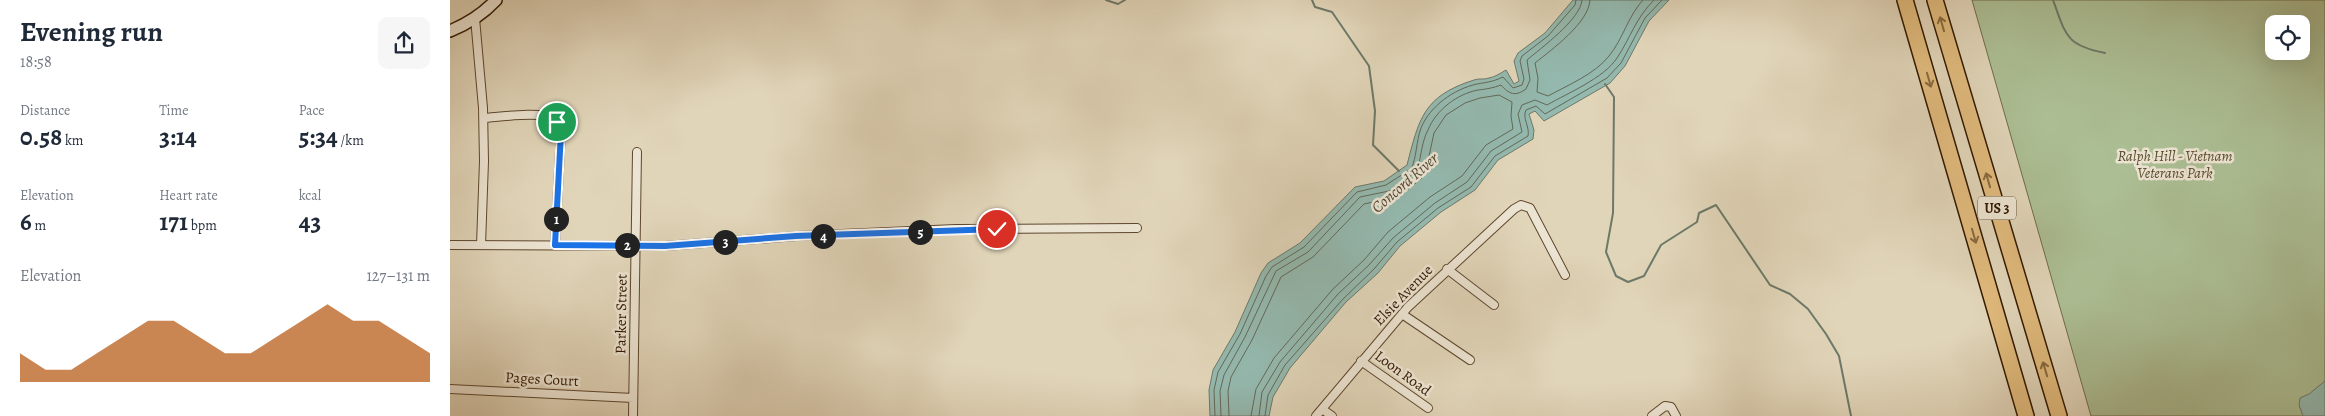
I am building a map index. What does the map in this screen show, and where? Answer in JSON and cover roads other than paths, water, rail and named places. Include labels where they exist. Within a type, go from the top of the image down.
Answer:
[{"type":"highway","name":"US 3","points":[[1905,0],[2026,416]]},
{"type":"highway","name":"US 3","points":[[1935,0],[2059,416]]},
{"type":"main road","points":[[450,31],[475,18],[496,0]]},
{"type":"street","points":[[475,18],[484,118],[481,245]]},
{"type":"street","points":[[484,118],[539,115],[552,118],[557,122],[561,132],[555,245]]},
{"type":"street","name":"Parker Street","points":[[633,416],[637,152]]},
{"type":"street","name":"Elsie Avenue","points":[[1316,416],[1402,314],[1447,269],[1508,213],[1521,205],[1530,208],[1533,212],[1566,275]]},
{"type":"street","points":[[450,245],[690,245],[796,236],[956,229],[1137,228]]},
{"type":"street","points":[[1447,269],[1494,305]]},
{"type":"street","points":[[1402,314],[1470,360]]},
{"type":"street","name":"Loon Road","points":[[1361,361],[1428,408]]},
{"type":"street","name":"Pages Court","points":[[450,389],[634,398]]},
{"type":"street","points":[[1652,416],[1662,407],[1671,408],[1676,416]]},
{"type":"street","points":[[1322,408],[1332,416]]},
{"type":"water","name":"Concord River","points":[[1573,0],[1669,0],[1649,21],[1625,66],[1610,83],[1544,121],[1535,111],[1529,114],[1534,130],[1533,139],[1498,160],[1475,190],[1441,212],[1400,246],[1378,273],[1346,302],[1290,368],[1273,397],[1269,416],[1210,416],[1209,390],[1213,370],[1235,332],[1261,273],[1268,263],[1300,243],[1355,187],[1384,181],[1407,165],[1420,122],[1426,111],[1444,94],[1457,86],[1476,79],[1493,77],[1506,70],[1514,84],[1519,81],[1514,61],[1518,53],[1545,33]]},
{"type":"water","points":[[2325,381],[2325,416],[2303,416],[2299,405],[2300,398],[2309,394]]},
{"type":"waterway","points":[[1106,0],[1118,4],[1125,0]]},
{"type":"waterway","name":"Concord River","points":[[1312,0],[1315,7],[1332,12],[1369,66],[1375,111],[1373,145],[1399,171]]},
{"type":"waterway","points":[[2053,0],[2069,37],[2082,46],[2105,53]]},
{"type":"waterway","points":[[1605,84],[1614,97],[1613,213],[1606,252],[1616,276],[1628,282],[1644,276],[1661,245],[1697,222],[1699,213],[1716,205],[1770,285],[1790,294],[1808,309],[1826,334],[1839,356],[1851,416]]},
{"type":"park label","name":"Ralph Hill - Vietnam Veterans Park","points":[[2175,164]]}]
